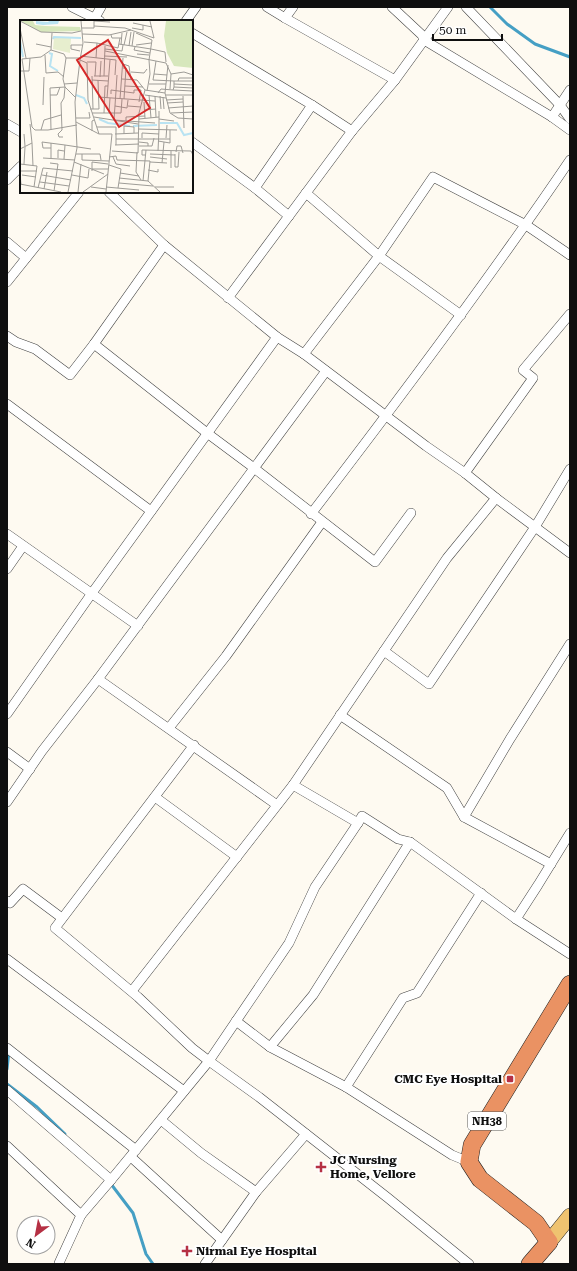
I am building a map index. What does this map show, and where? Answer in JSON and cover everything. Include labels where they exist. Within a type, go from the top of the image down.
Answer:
[{"type":"highway","name":"NH38","points":[[469,1162],[472,1145],[570,984]]},
{"type":"highway","points":[[469,1162],[480,1179],[536,1222],[549,1242]]},
{"type":"highway","points":[[530,1264],[549,1242]]},
{"type":"highway","points":[[541,1264],[549,1242]]},
{"type":"main road","points":[[549,1242],[570,1216]]},
{"type":"street","points":[[72,7],[96,20],[100,7]]},
{"type":"street","points":[[187,20],[196,7]]},
{"type":"street","points":[[268,7],[395,80]]},
{"type":"street","points":[[285,18],[292,7]]},
{"type":"street","points":[[392,7],[422,35],[424,40],[552,117],[570,130]]},
{"type":"street","points":[[228,298],[352,131],[395,80],[448,7]]},
{"type":"street","points":[[466,7],[560,105],[570,119]]},
{"type":"street","points":[[193,34],[312,105],[352,131]]},
{"type":"street","points":[[552,117],[570,90]]},
{"type":"street","points":[[254,188],[312,105]]},
{"type":"street","points":[[7,124],[20,131]]},
{"type":"street","points":[[193,143],[289,216]]},
{"type":"street","points":[[311,514],[461,315],[526,225],[570,160]]},
{"type":"street","points":[[7,180],[20,167]]},
{"type":"street","points":[[304,354],[379,256],[432,177],[526,225],[570,255]]},
{"type":"street","points":[[7,282],[78,193]]},
{"type":"street","points":[[110,193],[164,245],[277,337],[304,354],[570,553]]},
{"type":"street","points":[[306,193],[379,256],[461,315]]},
{"type":"street","points":[[7,242],[26,258]]},
{"type":"street","points":[[7,336],[16,342],[35,349],[70,375],[94,344],[164,245]]},
{"type":"street","points":[[465,473],[533,378],[523,370],[570,314]]},
{"type":"street","points":[[7,714],[92,593],[277,337]]},
{"type":"street","points":[[94,344],[311,514],[375,562],[410,513]]},
{"type":"street","points":[[7,802],[42,751],[138,626],[326,371]]},
{"type":"street","points":[[7,404],[151,511]]},
{"type":"street","points":[[384,651],[429,684],[535,526],[570,469]]},
{"type":"street","points":[[132,991],[293,785],[447,558],[496,498]]},
{"type":"street","points":[[169,728],[226,656],[322,522]]},
{"type":"street","points":[[7,534],[138,626]]},
{"type":"street","points":[[7,569],[23,546]]},
{"type":"street","points":[[464,816],[510,739],[570,644]]},
{"type":"street","points":[[98,679],[194,745],[277,805]]},
{"type":"street","points":[[340,715],[447,788],[464,816],[551,864]]},
{"type":"street","points":[[194,745],[55,928],[132,991],[192,1048],[259,1097],[469,1264]]},
{"type":"street","points":[[7,752],[30,769]]},
{"type":"street","points":[[293,785],[358,823]]},
{"type":"street","points":[[155,797],[237,857]]},
{"type":"street","points":[[60,1264],[59,1263],[81,1214],[133,1154],[209,1061],[289,943],[315,887],[362,816],[398,839],[410,842],[516,919],[570,954]]},
{"type":"street","points":[[516,919],[570,833]]},
{"type":"street","points":[[270,1047],[313,995],[410,842]]},
{"type":"street","points":[[7,901],[10,903],[22,889],[62,918]]},
{"type":"street","points":[[346,1087],[403,998],[417,993],[481,893]]},
{"type":"street","points":[[7,959],[184,1091]]},
{"type":"street","points":[[236,1021],[270,1047],[346,1087],[452,1155],[469,1162]]},
{"type":"street","points":[[7,1048],[133,1154],[222,1240]]},
{"type":"street","points":[[7,1090],[111,1180]]},
{"type":"street","points":[[161,1120],[201,1153],[256,1192]]},
{"type":"street","points":[[205,1264],[256,1192],[306,1134]]},
{"type":"street","points":[[7,1146],[81,1214]]},
{"type":"waterway","points":[[490,7],[507,24],[535,44],[570,57]]},
{"type":"waterway","points":[[7,1069],[9,1051]]},
{"type":"waterway","points":[[7,1084],[37,1107],[65,1134]]},
{"type":"waterway","points":[[111,1184],[133,1213],[146,1254],[153,1264]]},
{"type":"place","name":"CMC Eye Hospital","points":[[510,1079]]},
{"type":"place","name":"JC Nursing Home, Vellore","points":[[321,1167]]},
{"type":"place","name":"Nirmal Eye Hospital","points":[[187,1251]]}]
